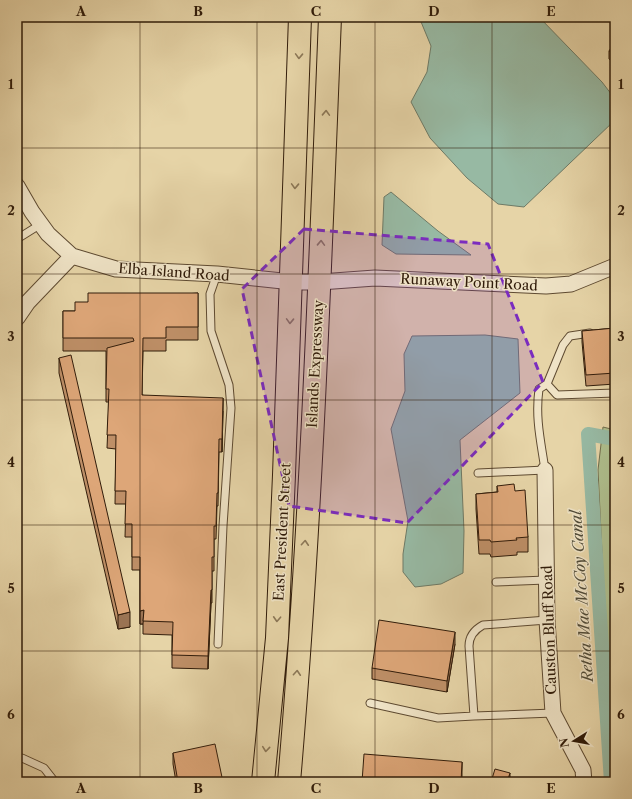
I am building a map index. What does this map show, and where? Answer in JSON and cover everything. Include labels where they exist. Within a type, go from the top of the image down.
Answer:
[{"type":"main road","points":[[292,282],[300,17]]},
{"type":"main road","name":"Islands Expressway","points":[[289,782],[295,712],[309,487],[320,282],[330,17]]},
{"type":"main road","name":"East President Street","points":[[263,782],[277,638],[292,282]]},
{"type":"street","name":"Elba Island Road","points":[[17,186],[32,212],[48,234],[72,256],[116,269],[217,274],[292,282],[320,282]]},
{"type":"street","points":[[17,318],[28,302],[72,256]]},
{"type":"street","name":"Runaway Point Road","points":[[320,282],[375,278],[546,286],[571,284],[615,266]]},
{"type":"street","name":"Causton Bluff Road","points":[[545,470],[547,620],[553,713],[583,770],[584,782]]},
{"type":"lane","points":[[17,239],[41,224]]},
{"type":"lane","points":[[217,274],[210,294],[211,331],[229,385],[231,408],[223,526],[218,644]]},
{"type":"lane","points":[[478,473],[545,470],[536,406],[539,389],[547,384],[563,345],[570,336],[595,332]]},
{"type":"lane","points":[[547,384],[557,395],[615,393]]},
{"type":"lane","points":[[496,582],[546,580]]},
{"type":"lane","points":[[474,716],[469,640],[474,630],[482,625],[547,620]]},
{"type":"lane","points":[[370,703],[438,718],[553,713]]},
{"type":"lane","points":[[17,760],[22,758],[44,768],[55,782]]},
{"type":"highlighted area","points":[[304,229],[488,244],[543,382],[407,523],[289,506],[242,289]]},
{"type":"shaded area","points":[[419,17],[539,17],[602,82],[615,99],[614,121],[524,207],[498,204],[467,178],[430,138],[411,102],[427,72],[431,46]]},
{"type":"shaded area","points":[[391,192],[438,231],[471,255],[396,254],[382,245],[384,197]]},
{"type":"shaded area","points":[[485,335],[518,339],[520,393],[460,440],[464,531],[463,573],[441,584],[415,587],[403,572],[403,554],[408,521],[391,429],[405,391],[404,354],[412,336]]},
{"type":"shaded area","points":[[603,427],[615,430],[615,782],[613,782],[598,470]]},
{"type":"building","points":[[615,43],[615,56],[609,51]]},
{"type":"building","points":[[88,293],[198,293],[198,327],[166,327],[166,338],[143,338],[142,395],[223,398],[222,439],[219,439],[216,526],[214,526],[214,557],[212,557],[212,590],[208,656],[172,655],[173,622],[143,621],[144,610],[140,611],[140,557],[132,557],[132,524],[125,524],[126,491],[115,491],[116,435],[107,435],[109,389],[106,389],[107,348],[134,341],[133,338],[63,338],[63,311],[75,311],[75,302],[88,302]]},
{"type":"building","points":[[615,328],[615,373],[586,375],[582,331]]},
{"type":"building","points":[[71,355],[130,612],[118,615],[59,358]]},
{"type":"building","points":[[514,484],[515,491],[525,490],[528,537],[516,538],[517,540],[491,542],[490,540],[479,540],[476,494],[498,492],[497,486]]},
{"type":"building","points":[[379,620],[455,632],[447,681],[372,668]]},
{"type":"building","points":[[215,744],[223,782],[178,782],[173,753]]},
{"type":"building","points":[[364,754],[462,762],[461,782],[362,782]]},
{"type":"building","points":[[495,769],[510,773],[507,782],[491,782]]},
{"type":"waterway","name":"Retha Mae McCoy Canal","points":[[611,782],[588,434],[615,439]]}]
